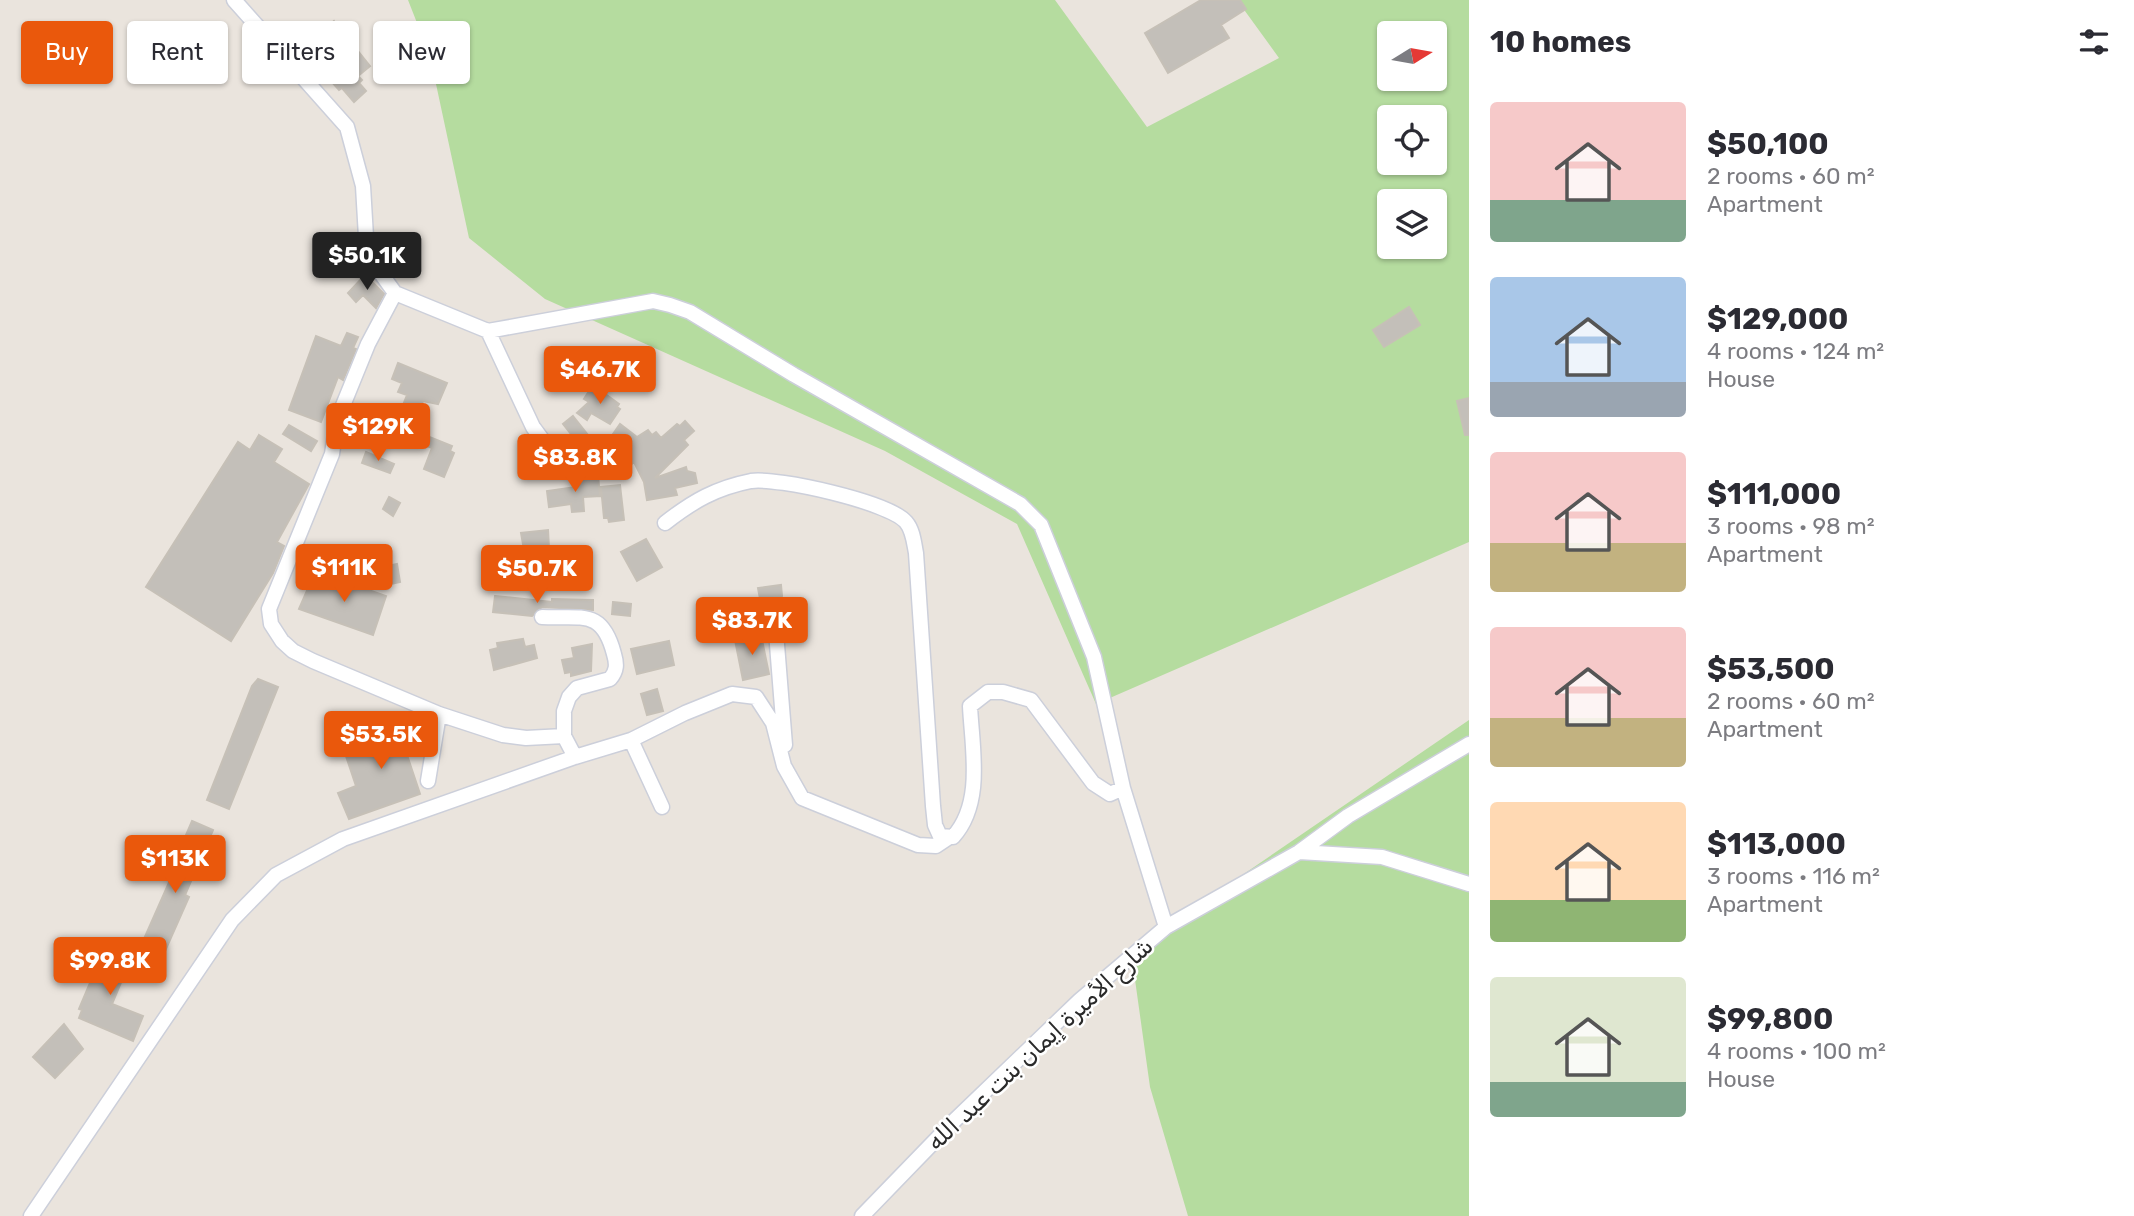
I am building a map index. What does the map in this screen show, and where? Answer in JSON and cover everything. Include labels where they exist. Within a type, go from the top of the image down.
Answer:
[{"type":"street","points":[[234,0],[347,127],[363,186],[366,254],[395,293],[488,331],[653,301],[670,305],[690,312],[794,375],[1020,504],[1041,525],[1094,657],[1123,788],[1166,927]]},
{"type":"street","points":[[395,293],[368,344],[340,411],[332,454],[296,537],[269,616],[274,631],[293,651],[439,714],[503,735],[526,738],[564,736]]},
{"type":"street","points":[[488,331],[533,427],[547,446],[578,467]]},
{"type":"street","points":[[664,523],[711,491],[754,481],[778,480],[882,507],[906,522],[916,553],[935,825],[940,836],[948,838]]},
{"type":"street","points":[[774,607],[786,743],[784,766]]},
{"type":"street","points":[[542,617],[592,619],[608,632],[617,663],[610,679],[573,691],[564,711],[564,736],[575,757]]},
{"type":"street","points":[[31,1216],[232,920],[276,875],[343,839],[575,757],[631,740],[685,713],[732,694],[756,697],[773,723],[784,766],[802,798],[918,845],[936,846],[953,837],[963,824],[973,788],[970,706],[988,692],[1031,700],[1093,783],[1110,794],[1123,788]]},
{"type":"street","points":[[428,781],[439,714]]},
{"type":"street","points":[[631,740],[662,807]]},
{"type":"street","name":"شارع الأميرة إيمان بنت عبد الله","points":[[862,1216],[954,1120],[1080,1000],[1166,927],[1299,852],[1348,816],[1469,744]]},
{"type":"street","points":[[1299,852],[1382,857],[1469,884]]},
{"type":"green space","points":[[408,0],[1055,0],[1147,127],[1279,58],[1237,0],[1469,0],[1469,542],[1096,704],[1017,524],[885,451],[545,299],[469,238],[436,84],[470,84],[470,21],[416,21]]},
{"type":"green space","points":[[1469,720],[1469,1216],[1188,1216],[1150,1087],[1131,951]]},
{"type":"building","points":[[1201,0],[1240,0],[1246,9],[1221,25],[1229,38],[1168,73],[1145,33]]},
{"type":"building","points":[[359,52],[370,66],[359,75]]},
{"type":"building","points":[[359,83],[366,91],[354,102],[342,88],[339,90],[334,84]]},
{"type":"building","points":[[365,275],[384,294],[376,308],[363,295],[356,302],[348,293]]},
{"type":"building","points":[[1409,307],[1420,325],[1384,347],[1373,330]]},
{"type":"building","points":[[347,333],[358,337],[353,348],[356,349],[343,380],[338,377],[321,422],[289,410],[316,336],[341,346]]},
{"type":"building","points":[[398,363],[447,383],[438,404],[423,401],[420,410],[415,408],[407,428],[452,446],[450,451],[454,453],[444,477],[424,469],[432,448],[368,423],[372,413],[397,420],[407,395],[398,392],[402,383],[392,379]]},
{"type":"building","points":[[593,385],[619,404],[617,407],[620,409],[610,424],[591,413],[587,420],[577,413],[589,402],[584,399]]},
{"type":"building","points":[[1469,398],[1469,435],[1465,435],[1457,401]]},
{"type":"building","points":[[573,416],[595,444],[597,467],[563,424]]},
{"type":"building","points":[[685,421],[694,431],[684,440],[688,445],[655,478],[686,467],[687,471],[695,473],[697,483],[675,488],[677,495],[647,500],[644,482],[634,462],[620,474],[611,464],[628,449],[611,437],[620,424],[637,437],[648,430],[652,435],[656,432],[661,438],[677,424],[680,426]]},
{"type":"building","points":[[289,425],[317,441],[311,451],[283,434]]},
{"type":"building","points":[[259,435],[282,449],[274,462],[309,484],[277,542],[284,546],[273,573],[231,641],[146,587],[238,442],[250,450]]},
{"type":"building","points":[[366,452],[394,464],[390,473],[362,463]]},
{"type":"building","points":[[598,476],[600,496],[583,497],[584,511],[572,512],[571,504],[549,507],[547,491],[576,487],[575,478]]},
{"type":"building","points":[[620,485],[624,520],[609,522],[608,518],[604,518],[601,487]]},
{"type":"building","points":[[389,497],[400,503],[393,516],[383,509]]},
{"type":"building","points":[[548,530],[549,548],[524,550],[521,533]]},
{"type":"building","points":[[646,539],[662,567],[637,581],[621,552]]},
{"type":"building","points":[[397,564],[400,582],[386,585],[383,567]]},
{"type":"building","points":[[580,569],[580,580],[539,578],[540,570]]},
{"type":"building","points":[[331,573],[347,580],[346,582],[386,596],[373,635],[299,609],[312,579],[326,585]]},
{"type":"building","points":[[781,585],[782,596],[760,599],[758,588]]},
{"type":"building","points":[[495,596],[552,602],[552,599],[593,600],[593,610],[542,607],[532,616],[493,612]]},
{"type":"building","points":[[613,602],[631,604],[630,616],[612,614]]},
{"type":"building","points":[[761,635],[769,674],[743,680],[735,640]]},
{"type":"building","points":[[523,639],[525,647],[534,645],[537,658],[494,670],[490,650],[498,648],[497,643]]},
{"type":"building","points":[[669,641],[674,665],[637,674],[631,649]]},
{"type":"building","points":[[592,644],[591,671],[571,676],[571,672],[565,673],[562,660],[574,658],[572,648]]},
{"type":"building","points":[[258,679],[278,687],[229,809],[207,800],[252,686]]},
{"type":"building","points":[[657,689],[663,711],[647,715],[641,694]]},
{"type":"building","points":[[411,722],[422,749],[407,755],[420,794],[349,819],[338,793],[356,786],[343,747]]},
{"type":"building","points":[[192,821],[213,830],[185,895],[189,897],[158,967],[136,957],[171,878],[168,877]]},
{"type":"building","points":[[106,945],[132,956],[112,1004],[143,1016],[133,1041],[79,1018],[82,1010],[79,1009]]},
{"type":"building","points":[[64,1024],[83,1049],[55,1078],[33,1057]]}]
